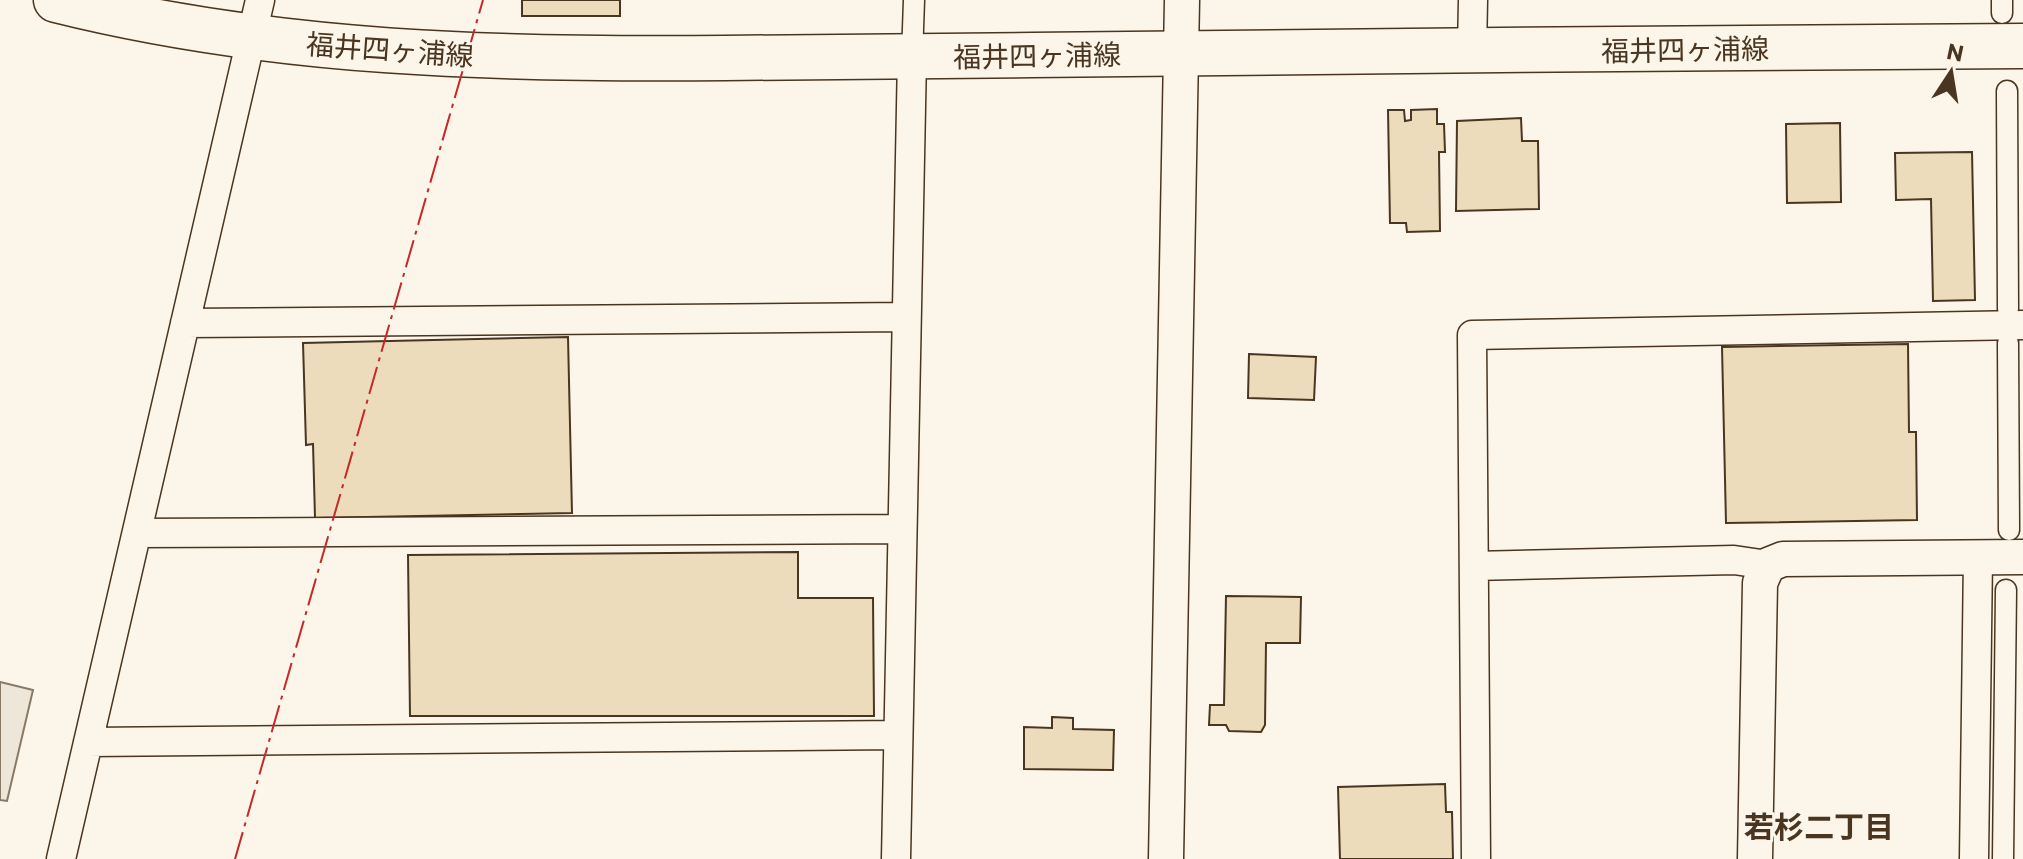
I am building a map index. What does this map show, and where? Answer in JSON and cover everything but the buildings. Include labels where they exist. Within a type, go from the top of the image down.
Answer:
[{"type":"main road","name":"福井四ヶ浦線","points":[[56,0],[148,20],[256,19],[403,52],[605,59],[1472,51],[2009,20]]},
{"type":"street","points":[[896,859],[914,0]]},
{"type":"street","points":[[1166,859],[1182,0]]},
{"type":"street","points":[[1472,51],[1473,0]]},
{"type":"street","points":[[61,859],[256,19]]},
{"type":"street","points":[[1474,566],[1734,560],[1768,565],[1783,559],[1978,558],[2016,543],[2007,91]]},
{"type":"street","points":[[185,323],[906,317]]},
{"type":"street","points":[[1476,859],[1472,335],[2013,326]]},
{"type":"street","points":[[137,533],[902,529]]},
{"type":"street","points":[[1974,859],[1978,558]]},
{"type":"street","points":[[1755,859],[1760,583],[1768,565]]},
{"type":"street","points":[[2003,859],[2006,590]]},
{"type":"street","points":[[88,742],[898,735]]},
{"type":"shaded area","points":[[0,682],[33,690],[7,801],[0,800]]},
{"type":"power","points":[[235,859],[483,0]]},
{"type":"district","name":"若杉二丁目","points":[[1819,825]]}]
